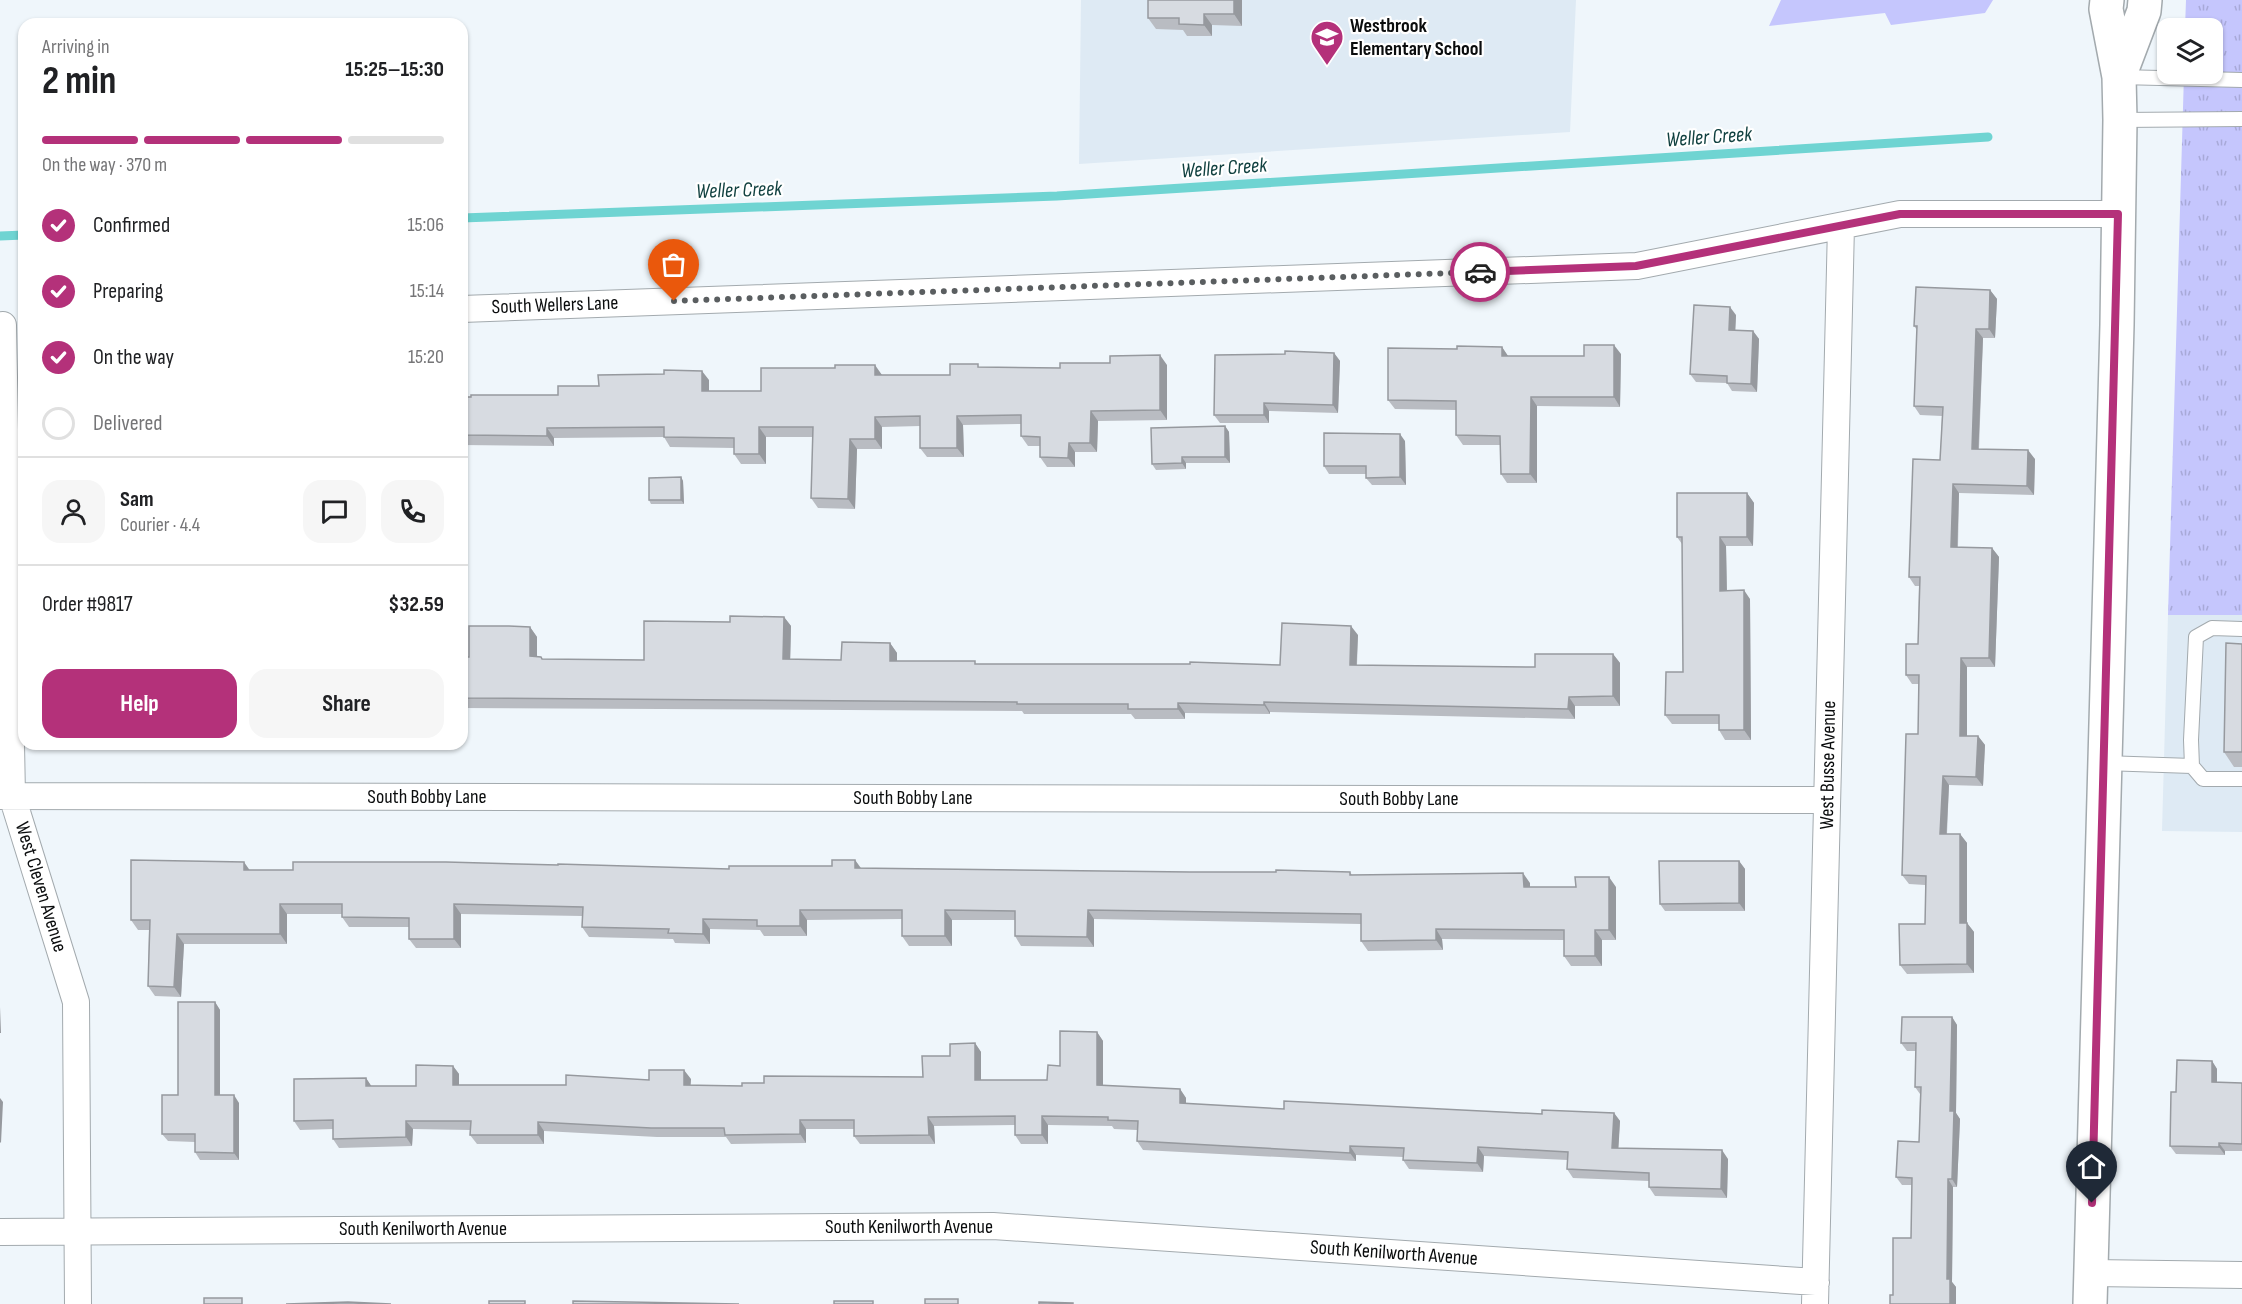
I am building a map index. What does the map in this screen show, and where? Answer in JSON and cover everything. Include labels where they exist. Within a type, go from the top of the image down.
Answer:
[{"type":"main road","points":[[2090,1288],[2120,120],[2119,77],[2107,0]]},
{"type":"main road","points":[[2119,77],[2144,11],[2145,0]]},
{"type":"street","name":"South Wellers Lane","points":[[468,309],[1636,266],[1900,214],[2118,214]]},
{"type":"street","name":"West Busse Avenue","points":[[1815,1293],[1841,226]]},
{"type":"street","name":"West Cleven Avenue","points":[[9,325],[6,796],[76,1002],[78,1304]]},
{"type":"street","name":"South Bobby Lane","points":[[6,796],[1827,800]]},
{"type":"street","name":"South Kenilworth Avenue","points":[[0,1232],[993,1226],[1815,1293]]},
{"type":"street","points":[[2090,1288],[2242,1275]]},
{"type":"lane","points":[[2119,77],[2242,80]]},
{"type":"lane","points":[[2120,120],[2242,119]]},
{"type":"lane","points":[[2242,629],[2211,628],[2196,637],[2191,740],[2192,766],[2203,779],[2242,779]]},
{"type":"lane","points":[[2103,764],[2192,766]]},
{"type":"shaded area","name":"Westbrook Elementary School","points":[[1081,0],[1576,0],[1570,132],[1079,164]]},
{"type":"shaded area","points":[[2168,615],[2242,615],[2242,832],[2162,831]]},
{"type":"green space","points":[[1781,0],[1993,0],[1985,13],[1891,25],[1885,13],[1769,26]]},
{"type":"green space","points":[[2186,0],[2242,0],[2242,615],[2168,615],[2184,84],[2223,84],[2223,18],[2185,18]]},
{"type":"building","points":[[1148,0],[1234,0],[1234,14],[1204,14],[1204,25],[1179,24],[1179,18],[1148,18]]},
{"type":"building","points":[[1916,287],[1990,290],[1989,329],[1976,329],[1972,449],[2028,450],[2027,486],[1953,484],[1951,547],[1992,548],[1989,658],[1961,658],[1960,736],[1978,736],[1976,777],[1943,776],[1940,834],[1960,834],[1960,923],[1967,923],[1967,964],[1900,965],[1899,924],[1925,924],[1926,876],[1902,875],[1906,734],[1918,734],[1919,675],[1906,675],[1906,644],[1918,644],[1920,577],[1909,577],[1913,459],[1940,460],[1943,407],[1914,406]]},
{"type":"building","points":[[1694,305],[1730,307],[1729,330],[1753,331],[1751,384],[1727,383],[1727,376],[1690,374]]},
{"type":"building","points":[[1584,345],[1614,345],[1614,397],[1531,397],[1530,474],[1501,474],[1500,436],[1456,435],[1456,401],[1388,400],[1388,348],[1502,347],[1502,356],[1584,356]]},
{"type":"building","points":[[1285,351],[1334,353],[1333,405],[1264,403],[1264,415],[1214,415],[1215,355],[1285,354]]},
{"type":"building","points":[[1160,355],[1160,410],[1091,411],[1090,443],[1069,443],[1068,458],[1040,457],[1040,437],[1021,436],[1021,415],[957,416],[957,448],[920,448],[920,416],[875,417],[875,439],[850,439],[848,499],[811,498],[813,427],[759,427],[759,454],[734,454],[734,438],[664,437],[664,427],[547,428],[547,436],[468,435],[468,397],[471,395],[558,395],[558,386],[599,386],[598,375],[664,374],[664,370],[702,371],[702,391],[761,391],[761,368],[835,368],[835,365],[875,365],[875,375],[950,375],[950,364],[978,364],[978,367],[1060,368],[1060,363],[1110,363],[1110,356]]},
{"type":"building","points":[[1225,426],[1225,457],[1182,457],[1182,463],[1152,464],[1151,428]]},
{"type":"building","points":[[1324,433],[1400,434],[1400,477],[1366,478],[1366,466],[1324,466]]},
{"type":"building","points":[[681,477],[681,500],[649,500],[649,478]]},
{"type":"building","points":[[1677,493],[1747,493],[1747,537],[1720,537],[1720,591],[1744,590],[1744,730],[1719,730],[1719,715],[1665,715],[1666,672],[1683,672],[1682,537],[1677,537]]},
{"type":"building","points":[[730,616],[784,617],[783,659],[841,660],[842,642],[890,643],[890,661],[975,661],[975,664],[1190,664],[1190,662],[1280,665],[1282,623],[1351,626],[1350,665],[1535,667],[1535,654],[1613,654],[1613,696],[1569,697],[1568,709],[1264,702],[1264,705],[1178,703],[1178,709],[1128,709],[1128,704],[1017,704],[1017,702],[468,698],[469,626],[530,627],[530,656],[542,659],[644,660],[644,621],[730,622]]},
{"type":"building","points":[[2226,643],[2242,644],[2242,752],[2224,752]]},
{"type":"building","points":[[131,860],[244,862],[244,870],[293,870],[293,862],[446,862],[729,869],[729,866],[832,866],[832,860],[855,860],[855,868],[1190,872],[1276,872],[1276,870],[1350,872],[1350,875],[1523,873],[1524,887],[1576,887],[1575,877],[1609,877],[1609,930],[1595,930],[1595,956],[1564,956],[1564,930],[1436,929],[1436,940],[1361,941],[1361,914],[1088,910],[1087,937],[1015,936],[1015,911],[945,910],[945,936],[902,936],[902,910],[800,910],[800,926],[757,926],[757,920],[703,919],[703,934],[668,933],[669,929],[582,927],[583,907],[454,904],[454,939],[409,939],[409,918],[342,917],[342,904],[280,904],[280,934],[177,934],[174,987],[148,986],[150,920],[131,920]]},
{"type":"building","points":[[1659,861],[1739,861],[1739,903],[1660,904]]},
{"type":"building","points":[[178,1002],[215,1002],[215,1095],[234,1095],[234,1153],[195,1152],[195,1134],[162,1134],[162,1095],[178,1095]]},
{"type":"building","points":[[1902,1017],[1952,1017],[1950,1111],[1954,1111],[1952,1179],[1948,1179],[1947,1279],[1950,1279],[1950,1304],[1890,1304],[1890,1295],[1893,1295],[1893,1238],[1911,1238],[1912,1178],[1896,1177],[1898,1141],[1919,1142],[1921,1087],[1915,1087],[1916,1043],[1901,1043]]},
{"type":"building","points":[[1060,1031],[1097,1032],[1097,1085],[1180,1089],[1180,1103],[1284,1109],[1284,1101],[1542,1114],[1542,1110],[1614,1113],[1612,1148],[1722,1150],[1721,1189],[1649,1187],[1649,1173],[1567,1169],[1568,1152],[1478,1147],[1477,1163],[1403,1160],[1404,1148],[1350,1146],[1350,1153],[1137,1141],[1138,1121],[1108,1120],[1108,1117],[1042,1116],[1042,1135],[1015,1135],[1015,1116],[928,1117],[929,1135],[854,1136],[854,1120],[800,1120],[800,1134],[725,1135],[724,1128],[651,1128],[538,1122],[538,1135],[470,1135],[471,1121],[406,1121],[406,1137],[333,1139],[333,1120],[294,1121],[294,1079],[366,1078],[366,1086],[416,1086],[416,1065],[453,1066],[453,1085],[566,1085],[566,1075],[649,1080],[649,1070],[684,1070],[684,1085],[742,1086],[742,1083],[764,1083],[764,1076],[923,1077],[922,1056],[950,1056],[950,1044],[975,1043],[975,1080],[1047,1080],[1048,1065],[1060,1066]]},
{"type":"building","points":[[2177,1060],[2212,1061],[2212,1082],[2242,1083],[2242,1144],[2219,1143],[2219,1147],[2170,1146],[2171,1092],[2176,1092]]},
{"type":"building","points":[[204,1298],[242,1298],[242,1304],[204,1304]]},
{"type":"building","points":[[925,1299],[958,1299],[958,1304],[925,1304]]},
{"type":"building","points":[[489,1301],[525,1301],[525,1304],[489,1304]]},
{"type":"building","points":[[573,1301],[739,1304],[573,1304]]},
{"type":"building","points":[[834,1301],[873,1301],[873,1304],[834,1304]]},
{"type":"building","points":[[348,1302],[391,1304],[286,1304]]},
{"type":"building","points":[[1039,1302],[1073,1303],[1073,1304],[1039,1304]]},
{"type":"waterway","name":"Weller Creek","points":[[468,218],[1057,196],[1988,137]]},
{"type":"waterway","name":"Weller Creek","points":[[0,236],[18,235]]},
{"type":"way so far","points":[[674,301],[1480,272]]},
{"type":"place","name":"Westbrook Elementary School","points":[[1327,66]]},
{"type":"route","points":[[1480,272],[1636,266],[1900,214],[2118,214],[2092,1203]]}]
